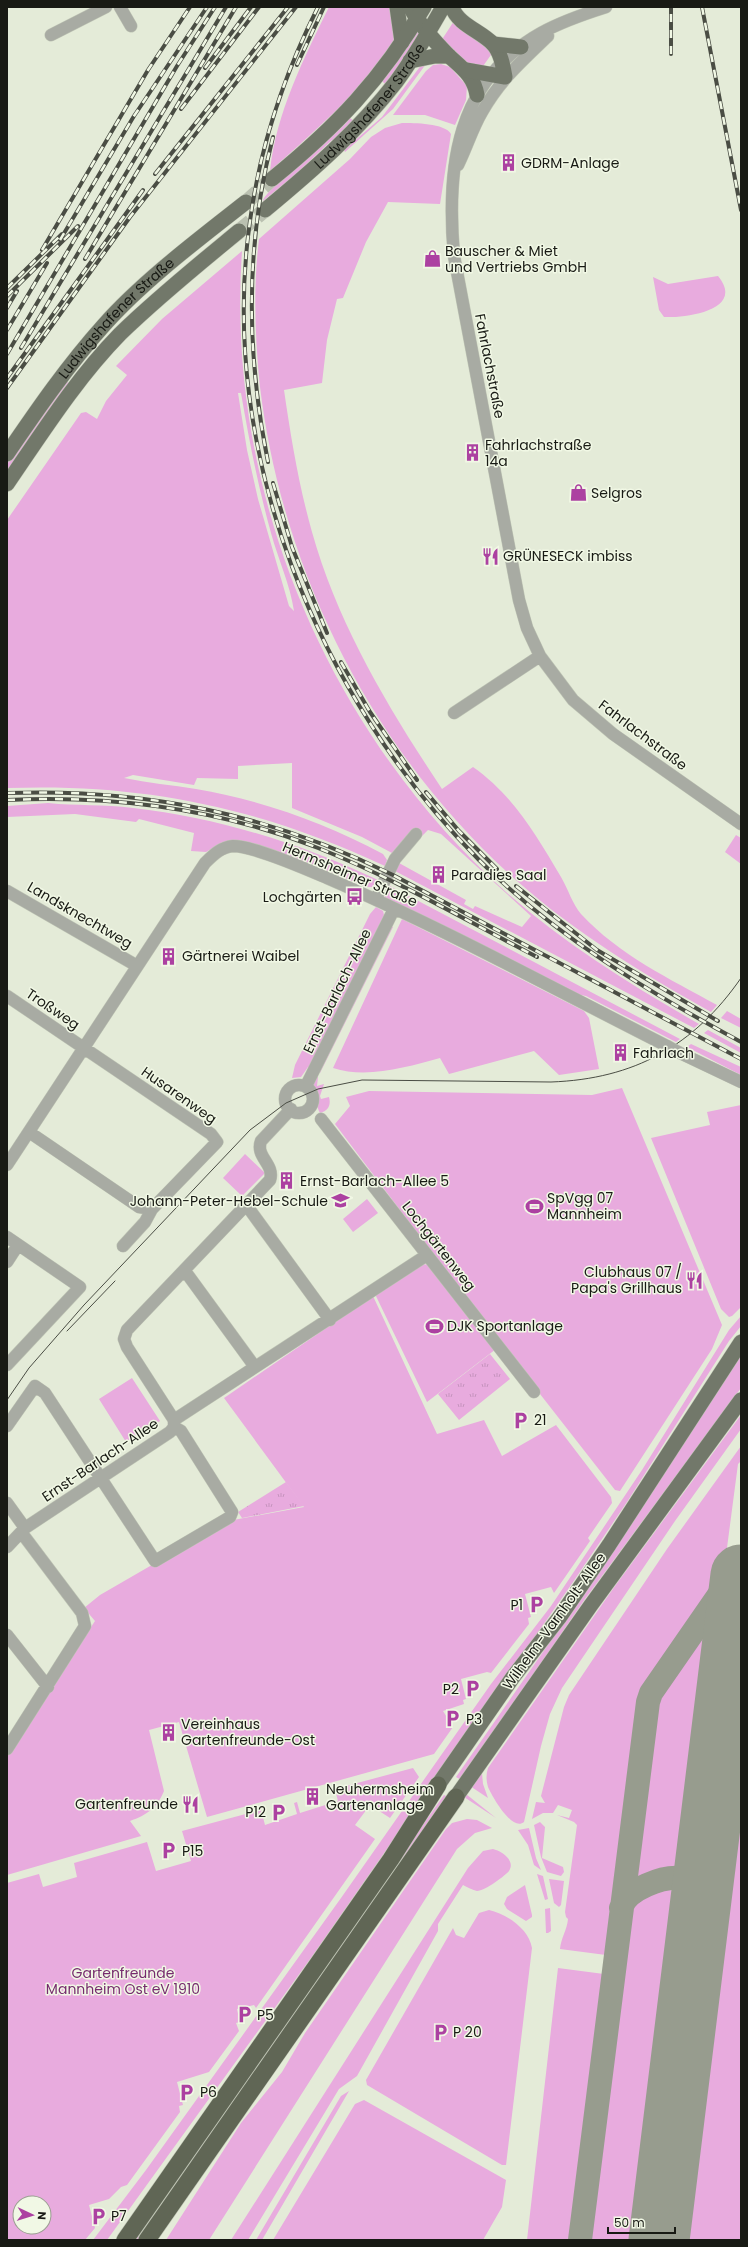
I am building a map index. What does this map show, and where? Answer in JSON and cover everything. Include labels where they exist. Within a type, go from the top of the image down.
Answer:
[{"type":"highway","name":"Wilhelm-Varnholt-Allee","points":[[125,2240],[364,1896],[438,1785]]},
{"type":"highway","name":"Wilhelm-Varnholt-Allee","points":[[147,2240],[181,2189],[456,1797]]},
{"type":"highway","points":[[157,2240],[173,2216],[181,2189]]},
{"type":"main road","points":[[397,7],[402,42]]},
{"type":"main road","points":[[477,95],[474,83],[466,70],[449,56],[428,32],[417,11],[447,11],[493,44],[521,47]]},
{"type":"main road","name":"Ludwigshafener Straße","points":[[272,179],[316,142],[356,103],[402,42],[417,11]]},
{"type":"main road","name":"Ludwigshafener Straße","points":[[265,210],[340,144],[379,102],[410,61],[428,32],[447,11]]},
{"type":"main road","points":[[466,70],[500,72],[493,44]]},
{"type":"main road","points":[[410,61],[435,56],[449,56]]},
{"type":"main road","name":"Ludwigshafener Straße","points":[[7,454],[58,382],[104,324],[167,267],[246,202]]},
{"type":"main road","name":"Ludwigshafener Straße","points":[[7,484],[85,374],[120,335],[167,291],[240,231]]},
{"type":"main road","name":"Wilhelm-Varnholt-Allee","points":[[438,1785],[513,1677],[559,1618],[609,1545],[741,1342]]},
{"type":"main road","name":"Wilhelm-Varnholt-Allee","points":[[456,1797],[591,1605],[741,1400]]},
{"type":"street","points":[[51,35],[106,7]]},
{"type":"street","points":[[120,7],[131,26]]},
{"type":"street","points":[[500,72],[521,47],[543,32],[606,7]]},
{"type":"street","points":[[500,72],[559,26]]},
{"type":"street","name":"Fahrlachstraße","points":[[454,171],[476,123],[495,90],[500,72]]},
{"type":"street","name":"Fahrlachstraße","points":[[500,72],[477,95],[460,133],[454,171],[451,223],[458,274],[519,600],[527,628],[540,656],[574,700],[613,734],[741,824]]},
{"type":"street","points":[[454,713],[540,656]]},
{"type":"street","points":[[376,899],[395,859],[416,834]]},
{"type":"street","name":"Hermsheimer Straße","points":[[7,1165],[205,863],[214,854],[225,847],[242,848],[275,858],[376,899],[680,1053],[741,1082]]},
{"type":"street","name":"Landsknechtweg","points":[[7,891],[132,962],[136,967]]},
{"type":"street","name":"Ernst-Barlach-Allee","points":[[306,1086],[394,909]]},
{"type":"street","name":"Troßweg","points":[[7,996],[83,1047]]},
{"type":"street","name":"Husarenweg","points":[[83,1047],[210,1134],[217,1142],[152,1209]]},
{"type":"street","points":[[295,1086],[306,1086],[313,1096],[312,1105],[305,1111],[300,1112],[291,1109],[286,1103],[287,1092],[295,1086]]},
{"type":"street","name":"Ernst-Barlach-Allee","points":[[7,1547],[23,1530],[170,1432],[174,1423],[127,1347],[124,1339],[127,1330],[247,1206],[270,1180],[272,1174],[271,1169],[260,1153],[261,1141],[291,1109]]},
{"type":"street","name":"Lochgärtenweg","points":[[321,1119],[534,1392]]},
{"type":"street","points":[[29,1132],[139,1207],[152,1209],[145,1222],[123,1246]]},
{"type":"street","points":[[247,1206],[330,1320]]},
{"type":"street","points":[[7,1237],[80,1287],[7,1366]]},
{"type":"street","points":[[7,1262],[18,1245]]},
{"type":"street","points":[[7,1426],[35,1386],[50,1398],[100,1478],[155,1561],[230,1517],[232,1512],[181,1431],[174,1423],[255,1367],[330,1320],[427,1255]]},
{"type":"street","points":[[185,1271],[255,1367]]},
{"type":"street","points":[[7,1503],[23,1530],[85,1620],[83,1632],[7,1749]]},
{"type":"street","points":[[7,1635],[48,1687]]},
{"type":"green space","points":[[329,7],[391,7],[395,38],[390,50],[360,86],[319,127],[270,171],[278,128],[292,86]]},
{"type":"green space","points":[[454,21],[493,52],[481,69],[464,61],[441,41]]},
{"type":"green space","points":[[417,31],[421,32],[386,85],[382,81]]},
{"type":"green space","points":[[422,64],[426,64],[393,109],[345,152],[344,150],[382,117]]},
{"type":"green space","points":[[441,64],[450,67],[467,86],[466,100],[455,125],[425,115],[393,115],[426,71],[433,65]]},
{"type":"green space","points":[[350,118],[354,121],[334,141],[332,140],[295,175],[263,201],[276,185],[332,136]]},
{"type":"green space","points":[[402,123],[436,126],[448,130],[451,134],[440,204],[388,202],[366,242],[343,298],[337,299],[327,340],[322,383],[284,390],[299,480],[312,532],[323,566],[351,633],[384,697],[442,789],[473,767],[488,778],[512,803],[533,831],[561,877],[575,906],[581,914],[596,929],[628,954],[663,976],[717,1005],[711,1012],[635,968],[586,935],[539,900],[517,881],[466,831],[420,777],[379,719],[344,658],[314,593],[290,526],[272,457],[260,387],[255,313],[259,239],[350,159],[371,137],[385,128]]},
{"type":"green space","points":[[242,251],[241,341],[251,429],[271,517],[300,601],[339,682],[387,758],[443,828],[506,892],[551,929],[599,963],[699,1024],[694,1028],[395,871],[399,863],[466,900],[464,904],[473,909],[475,906],[522,927],[531,916],[441,834],[428,830],[421,837],[413,830],[392,853],[362,837],[292,808],[292,763],[238,766],[238,779],[197,778],[194,785],[133,775],[124,778],[196,789],[244,799],[292,814],[338,832],[383,854],[387,860],[385,866],[339,846],[293,829],[201,803],[154,795],[107,790],[7,788],[7,520],[81,413],[86,412],[97,419],[106,401],[127,375],[116,366],[162,319]],"holes":[[[238,393],[241,393],[262,498],[274,543],[290,591],[294,611],[289,606],[258,499],[247,450]]]},
{"type":"green space","points":[[718,276],[725,288],[724,297],[719,304],[710,310],[686,316],[664,317],[659,310],[653,277],[668,284]]},
{"type":"green space","points":[[65,380],[70,384],[7,475],[7,464]]},
{"type":"green space","points":[[48,803],[133,808],[165,812],[228,825],[319,855],[378,880],[373,887],[366,887],[312,864],[277,852],[223,842],[206,852],[191,851],[194,833],[139,819],[136,822],[75,814],[7,817],[7,806]]},
{"type":"green space","points":[[736,835],[741,838],[741,864],[725,852]]},
{"type":"green space","points":[[388,885],[680,1039],[676,1042],[586,996],[576,994],[386,898],[384,895]]},
{"type":"green space","points":[[376,907],[383,911],[384,915],[311,1069],[308,1067],[301,1077],[292,1078],[295,1065],[370,914]]},
{"type":"green space","points":[[402,919],[584,1011],[589,1018],[599,1069],[559,1075],[534,1051],[449,1074],[440,1058],[401,1068],[373,1072],[346,1071],[333,1068]]},
{"type":"green space","points":[[390,926],[393,927],[320,1073],[317,1072]]},
{"type":"green space","points":[[727,1011],[741,1019],[741,1028],[721,1018]]},
{"type":"green space","points":[[708,1030],[741,1048],[741,1053],[704,1033]]},
{"type":"green space","points":[[691,1044],[741,1067],[741,1075],[687,1047]]},
{"type":"green space","points":[[315,1076],[318,1077],[317,1086],[324,1084],[320,1096],[321,1099],[329,1097],[330,1100],[327,1109],[320,1113],[315,1095]]},
{"type":"green space","name":"SpVgg 07 Mannheim","points":[[622,1088],[722,1325],[712,1349],[620,1491],[615,1490],[515,1362],[335,1124],[350,1106],[346,1097],[369,1091],[592,1095]]},
{"type":"green space","points":[[741,1105],[741,1307],[729,1317],[721,1309],[651,1138],[710,1125],[707,1112]]},
{"type":"green space","points":[[245,1154],[265,1173],[242,1196],[223,1178]]},
{"type":"green space","points":[[367,1199],[378,1213],[353,1232],[343,1219]]},
{"type":"green space","name":"DJK Sportanlage","points":[[422,1264],[430,1265],[496,1349],[427,1402],[375,1294]]},
{"type":"green space","points":[[373,1296],[437,1434],[484,1420],[502,1456],[556,1425],[611,1497],[612,1503],[588,1538],[590,1541],[554,1593],[551,1587],[525,1594],[531,1617],[528,1618],[529,1624],[491,1673],[487,1672],[461,1679],[466,1699],[463,1700],[464,1704],[443,1711],[453,1727],[434,1754],[207,1817],[179,1722],[149,1730],[164,1791],[158,1802],[151,1810],[130,1821],[141,1836],[7,1875],[7,1754],[95,1621],[84,1608],[100,1595],[228,1521],[304,1507],[224,1398]]},
{"type":"green space","points":[[741,1316],[741,1326],[729,1341],[627,1502],[571,1585],[313,1955],[107,2240],[93,2240],[146,2170],[341,1898],[491,1684],[551,1606],[642,1470],[729,1330]]},
{"type":"green space","points":[[741,1353],[741,1388],[585,1599],[461,1780],[456,1777],[605,1563]]},
{"type":"green space","points":[[490,1354],[510,1379],[459,1420],[438,1394]]},
{"type":"green space","points":[[132,1378],[160,1421],[126,1442],[99,1399]]},
{"type":"green space","points":[[741,1415],[741,1429],[675,1521],[562,1688],[550,1714],[541,1746],[524,1822],[519,1824],[514,1822],[503,1812],[488,1787],[486,1777],[488,1768],[615,1586]]},
{"type":"green space","points":[[741,1446],[741,1461],[738,1464],[725,1563],[714,1589],[640,1699],[610,1952],[606,1955],[560,1949],[568,1919],[565,1912],[577,1825],[574,1822],[557,1815],[569,1818],[572,1810],[558,1805],[553,1813],[543,1813],[532,1819],[536,1802],[545,1803],[541,1796],[564,1707],[569,1695],[667,1549]]},
{"type":"green space","points":[[286,1482],[304,1506],[242,1518],[238,1512]]},
{"type":"green space","points":[[707,1633],[714,1639],[714,1646],[689,1860],[641,1881],[636,1881],[633,1873],[654,1703],[697,1639]]},
{"type":"green space","points":[[741,1711],[741,2240],[676,2240]]},
{"type":"green space","name":"Gartenfreunde Mannheim Ost eV 1910","points":[[413,1768],[419,1777],[390,1818],[370,1805],[355,1825],[375,1839],[256,2008],[254,2005],[237,2009],[240,2022],[236,2023],[239,2031],[209,2072],[177,2082],[183,2105],[179,2106],[180,2112],[127,2185],[121,2187],[109,2199],[89,2205],[95,2228],[85,2240],[7,2240],[7,1883],[39,1874],[43,1887],[77,1877],[74,1863],[147,1842],[156,1871],[191,1861],[182,1831],[261,1810],[265,1825],[297,1814],[294,1803],[297,1802],[300,1813],[338,1801],[335,1789]]},
{"type":"green space","points":[[482,1773],[483,1784],[488,1798],[470,1786]]},
{"type":"green space","points":[[466,1794],[496,1818],[464,1797]]},
{"type":"green space","points":[[444,1795],[448,1797],[399,1867],[395,1864]]},
{"type":"green space","points":[[467,1819],[477,1820],[492,1828],[475,1833],[457,1849],[209,2240],[166,2240],[241,2123],[282,2072],[305,2033],[446,1829],[452,1823]]},
{"type":"green space","points":[[540,1822],[545,1827],[542,1858],[563,1867],[564,1872],[561,1876],[547,1872],[541,1857],[534,1825]]},
{"type":"green space","points":[[529,1828],[536,1858],[541,1870],[534,1865],[528,1845],[518,1830]]},
{"type":"green space","points":[[493,1849],[507,1857],[511,1863],[509,1871],[504,1876],[481,1890],[475,1891],[463,1885],[438,1924],[438,1931],[357,2076],[339,2089],[248,2240],[231,2240],[468,1868],[483,1851]]},
{"type":"green space","points":[[537,1874],[543,1876],[548,1899],[545,1900]]},
{"type":"green space","points":[[549,1879],[564,1881],[561,1905],[559,1907],[554,1903]]},
{"type":"green space","points":[[525,1885],[532,1915],[532,1917],[526,1921],[507,1909],[504,1904],[507,1897]]},
{"type":"green space","points":[[668,1888],[679,1896],[683,1907],[642,2240],[588,2240],[628,1909],[639,1896],[657,1889]]},
{"type":"green space","points":[[550,1908],[551,1931],[546,1933],[545,1909]]},
{"type":"green space","points":[[489,1910],[503,1915],[516,1923],[527,1935],[532,1948],[506,2165],[502,2165],[367,2085],[366,2080],[453,1928],[456,1935],[464,1938],[479,1913]]},
{"type":"green space","points":[[558,1968],[604,1974],[606,1979],[574,2240],[527,2240]]},
{"type":"green space","points":[[286,2024],[288,2026],[139,2240],[133,2240]]},
{"type":"green space","points":[[349,2091],[262,2240],[256,2240],[341,2096]]},
{"type":"green space","points":[[364,2100],[506,2180],[502,2207],[483,2240],[273,2240],[355,2104]]},
{"type":"taxiway","points":[[580,2240],[648,1702],[651,1693],[741,1563]]},
{"type":"taxiway","points":[[702,1620],[712,1615],[725,1618],[732,1628],[733,1642]]},
{"type":"taxiway","points":[[621,1908],[630,1895],[646,1885],[665,1879],[681,1878],[688,1881],[695,1891],[699,1909],[698,1922]]},
{"type":"runway","points":[[659,2240],[741,1575]]},
{"type":"tunnel","points":[[246,202],[272,179]]},
{"type":"tunnel","points":[[239,231],[265,210]]},
{"type":"tram line","points":[[7,1400],[29,1368],[84,1305],[250,1130],[286,1103],[318,1089],[362,1080],[551,1082],[609,1074],[635,1066],[660,1054],[682,1040],[703,1023],[723,1002],[741,978]]},
{"type":"tram line","points":[[67,1331],[115,1281]]},
{"type":"railway","points":[[42,250],[148,70],[190,7]]},
{"type":"railway","points":[[60,240],[134,116],[207,7]]},
{"type":"railway","points":[[7,354],[177,66],[215,7]]},
{"type":"railway","points":[[21,348],[226,7]]},
{"type":"railway","points":[[85,259],[236,7]]},
{"type":"railway","points":[[205,68],[251,7]]},
{"type":"railway","points":[[181,109],[259,7]]},
{"type":"railway","points":[[155,174],[288,7]]},
{"type":"railway","points":[[7,388],[130,217],[296,7]]},
{"type":"railway","points":[[318,7],[294,59],[284,85],[260,165],[250,221],[244,308],[249,395],[266,482],[292,566],[327,647],[371,724],[422,795],[479,860],[508,888],[571,938],[671,1003],[741,1042]]},
{"type":"railway","points":[[297,65],[324,7]]},
{"type":"railway","points":[[671,7],[671,54]]},
{"type":"railway","points":[[702,7],[741,210]]},
{"type":"railway","points":[[268,462],[256,380],[252,299],[253,259],[257,218],[273,137]]},
{"type":"railway","points":[[7,378],[143,190]]},
{"type":"railway","points":[[7,296],[78,226]]},
{"type":"railway","points":[[7,288],[62,234]]},
{"type":"railway","points":[[7,330],[47,263]]},
{"type":"railway","points":[[7,308],[17,291]]},
{"type":"railway","points":[[273,483],[292,547],[327,633]]},
{"type":"railway","points":[[341,662],[370,712],[417,780]]},
{"type":"railway","points":[[426,792],[459,831],[497,869]]},
{"type":"railway","points":[[7,793],[108,795],[157,801],[205,809],[253,821],[300,836],[393,875],[741,1059]]},
{"type":"railway","points":[[7,800],[47,799],[126,803],[204,814],[243,823],[318,848],[374,872],[537,957]]},
{"type":"railway","points":[[516,886],[597,950],[718,1021]]},
{"type":"place","name":"GDRM-Anlage","points":[[508,163]]},
{"type":"place","name":"Bauscher & Miet und Vertriebs GmbH","points":[[432,259]]},
{"type":"place","name":"Fahrlachstraße 14a","points":[[472,453]]},
{"type":"place","name":"Selgros","points":[[578,493]]},
{"type":"place","name":"GRÜNESECK imbiss","points":[[490,556]]},
{"type":"place","name":"Paradies Saal","points":[[438,875]]},
{"type":"place","name":"Lochgärten","points":[[355,897]]},
{"type":"place","name":"Gärtnerei Waibel","points":[[169,956]]},
{"type":"place","name":"Fahrlach","points":[[620,1053]]},
{"type":"place","name":"Ernst-Barlach-Allee 5","points":[[287,1181]]},
{"type":"place","name":"Johann-Peter-Hebel-Schule","points":[[341,1201]]},
{"type":"place","name":"SpVgg 07 Mannheim","points":[[534,1206]]},
{"type":"place","name":"Clubhaus 07 / Papa's Grillhaus","points":[[695,1280]]},
{"type":"place","name":"DJK Sportanlage","points":[[434,1326]]},
{"type":"place","name":"21","points":[[521,1420]]},
{"type":"place","name":"P1","points":[[536,1605]]},
{"type":"place","name":"P2","points":[[472,1689]]},
{"type":"place","name":"P3","points":[[453,1719]]},
{"type":"place","name":"Vereinhaus Gartenfreunde-Ost","points":[[168,1732]]},
{"type":"place","name":"Neuhermsheim Gartenanlage","points":[[313,1797]]},
{"type":"place","name":"Gartenfreunde","points":[[191,1804]]},
{"type":"place","name":"P12","points":[[279,1812]]},
{"type":"place","name":"P15","points":[[169,1851]]},
{"type":"place","name":"P5","points":[[244,2015]]},
{"type":"place","name":"P 20","points":[[440,2032]]},
{"type":"place","name":"P6","points":[[187,2092]]},
{"type":"place","name":"P7","points":[[98,2216]]}]
